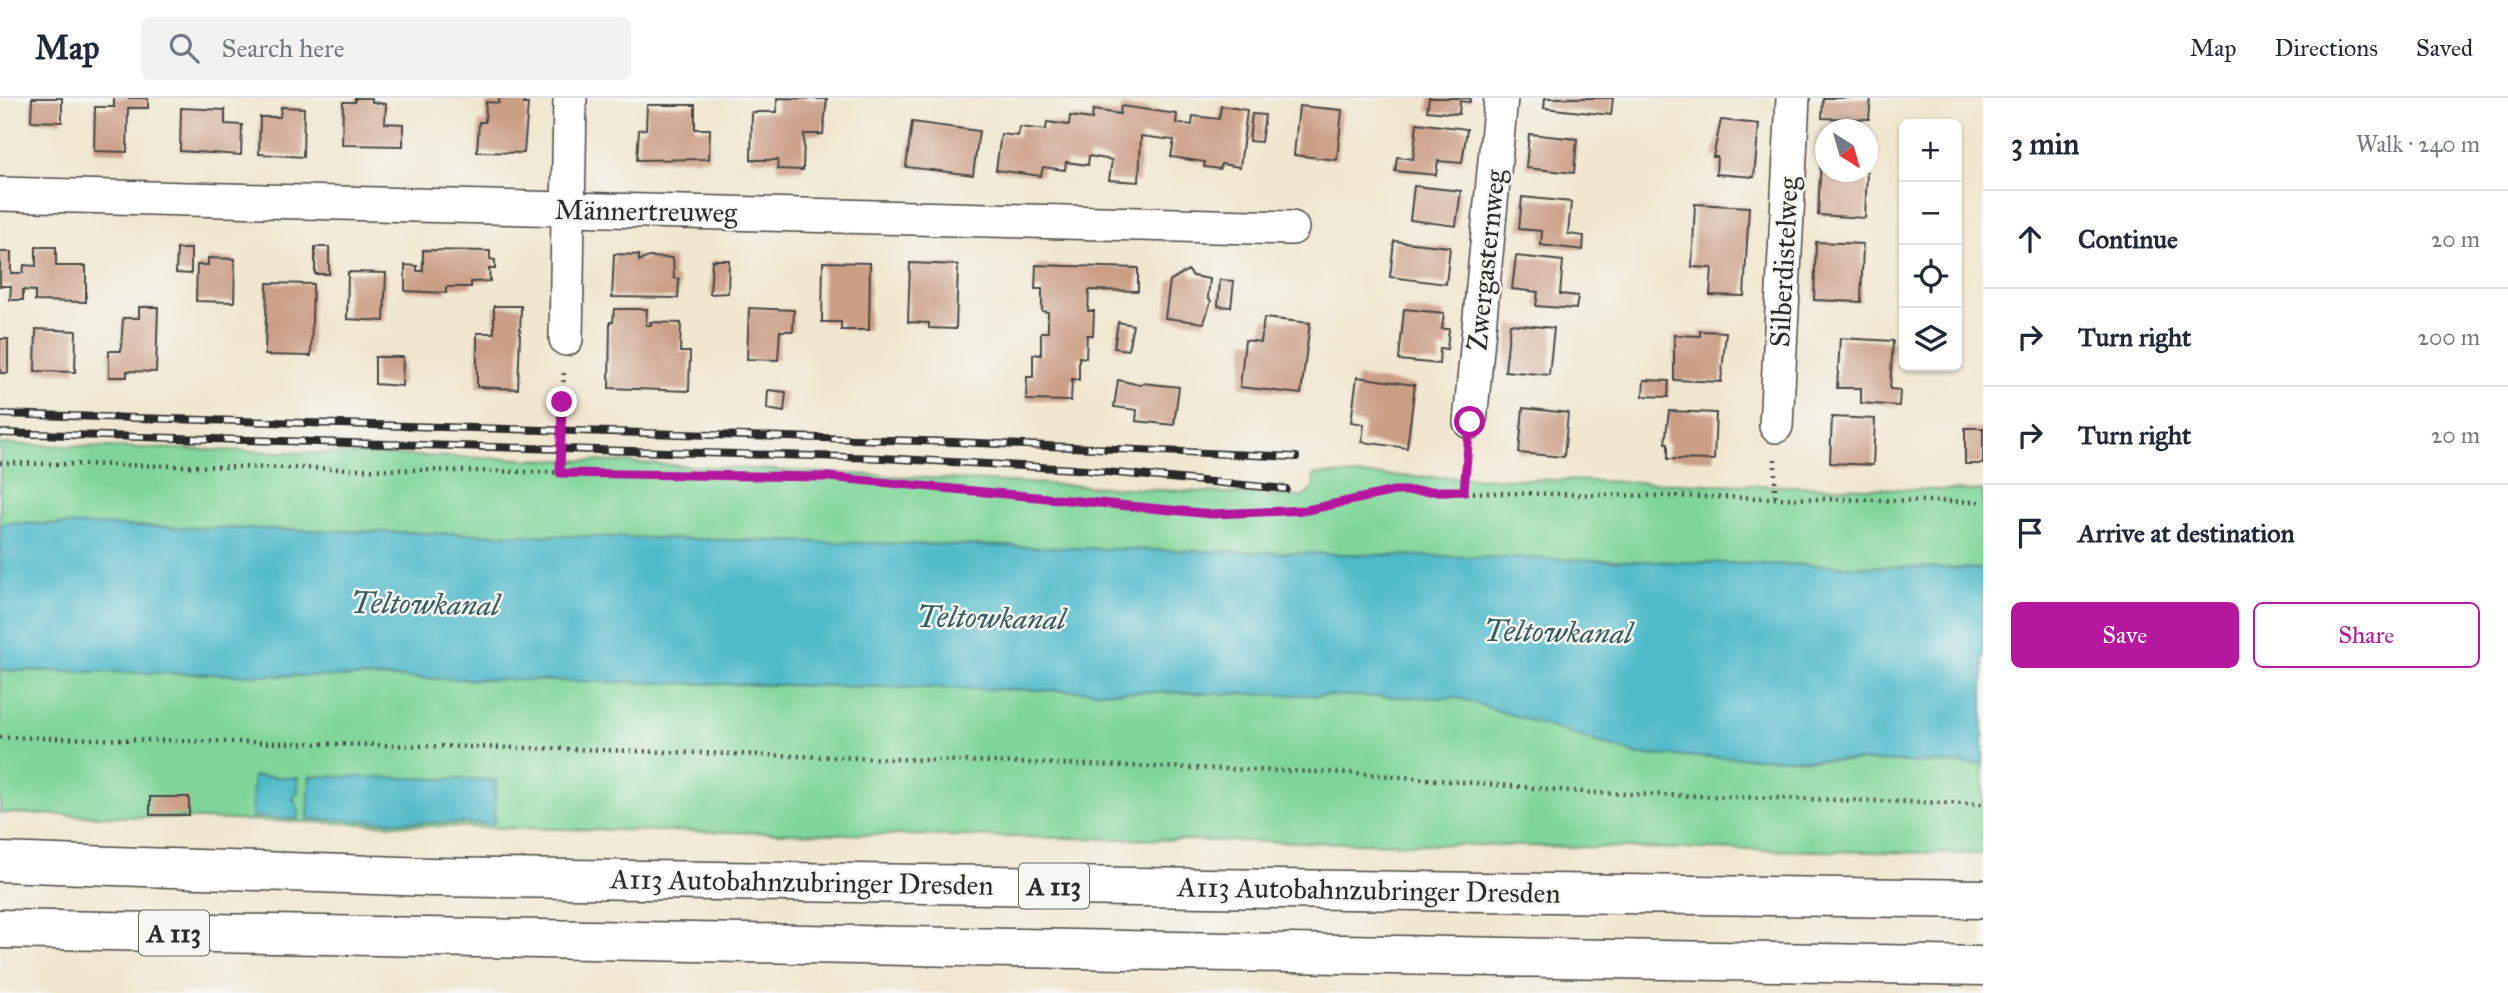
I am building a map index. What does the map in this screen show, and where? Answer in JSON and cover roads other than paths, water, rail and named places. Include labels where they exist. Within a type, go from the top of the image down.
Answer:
[{"type":"highway","name":"A113 Autobahnzubringer Dresden","points":[[0,862],[430,877],[1983,899]]},
{"type":"highway","name":"A 113","points":[[0,929],[1983,966]]},
{"type":"street","points":[[566,339],[570,98]]},
{"type":"street","name":"Zwergasternweg","points":[[1470,422],[1501,98]]},
{"type":"street","name":"Silberdistelweg","points":[[1776,426],[1793,98]]},
{"type":"street","name":"Männertreuweg","points":[[0,194],[1292,228]]},
{"type":"water","name":"Teltowkanal","points":[[0,523],[1983,569],[1983,764],[1639,755],[1459,698],[0,670]]},
{"type":"water","points":[[253,776],[298,778],[298,793],[293,798],[298,807],[298,819],[252,817]]},
{"type":"water","points":[[310,776],[496,780],[494,824],[308,819]]},
{"type":"railway","points":[[0,414],[955,442],[1296,457]]},
{"type":"railway","points":[[0,433],[882,458],[1075,469],[1286,489]]}]
